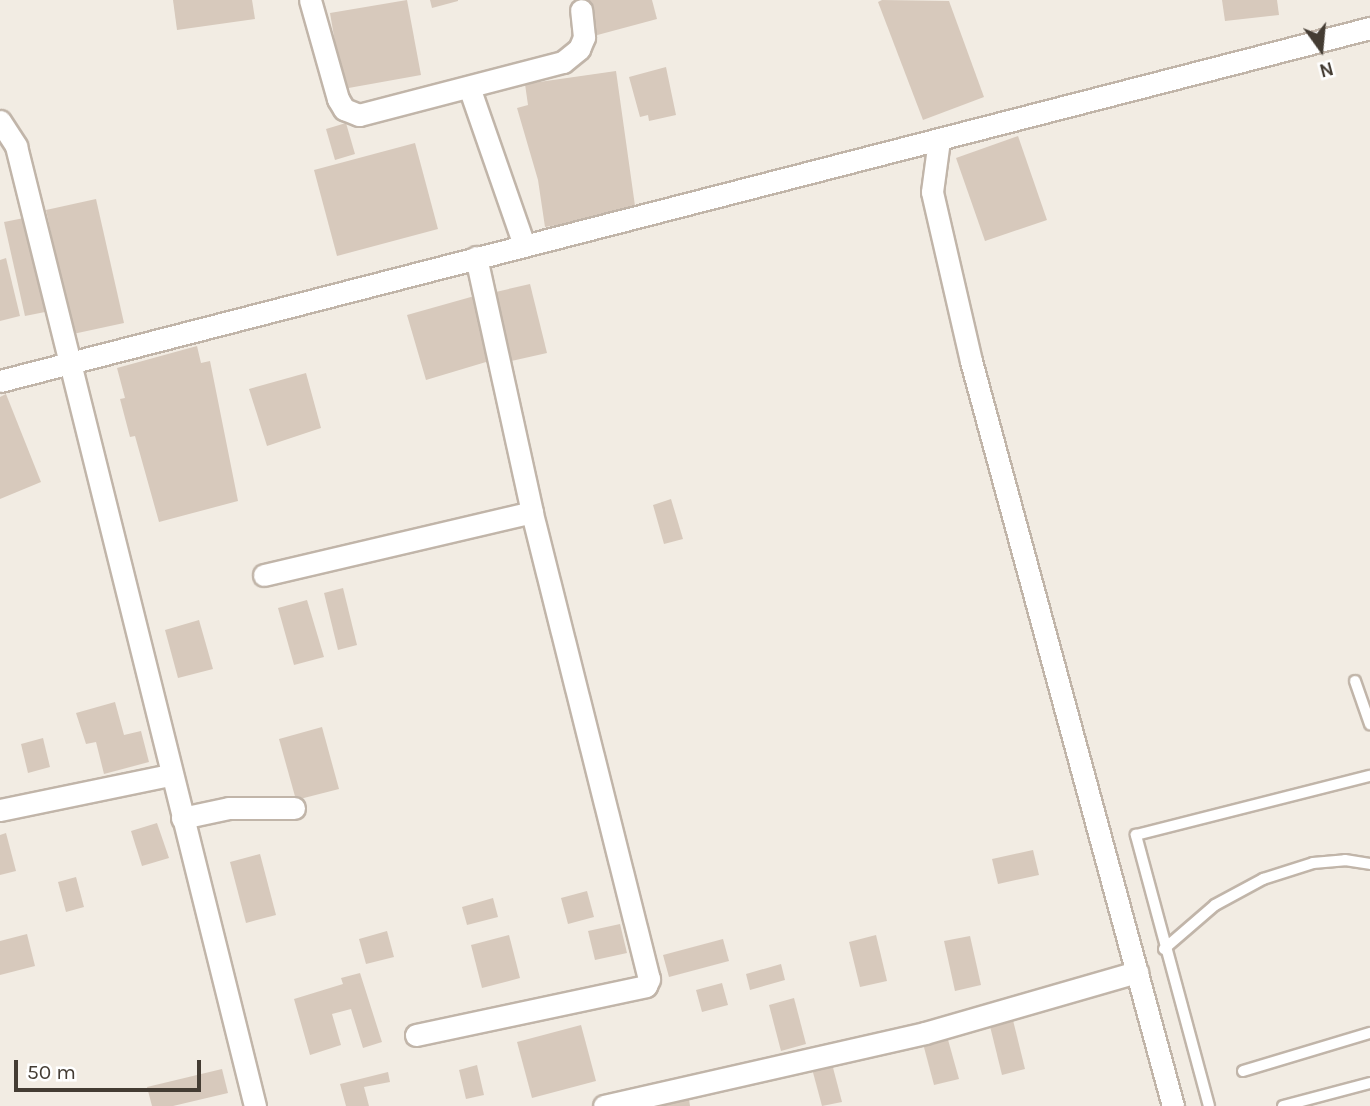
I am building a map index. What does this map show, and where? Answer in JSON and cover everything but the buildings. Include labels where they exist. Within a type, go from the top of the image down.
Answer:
[{"type":"street","points":[[310,0],[344,109],[371,115],[572,57],[584,37],[581,10]]},
{"type":"street","points":[[0,381],[1370,28]]},
{"type":"street","points":[[469,87],[524,245]]},
{"type":"street","points":[[0,121],[16,146],[169,775],[255,1106]]},
{"type":"street","points":[[939,139],[931,185],[947,262],[1025,567],[1173,1106]]},
{"type":"street","points":[[416,1035],[649,982],[532,512],[476,257]]},
{"type":"street","points":[[264,575],[532,512]]},
{"type":"street","points":[[0,810],[169,775]]},
{"type":"street","points":[[182,818],[229,808],[294,808]]},
{"type":"street","points":[[604,1106],[925,1033],[1137,972]]},
{"type":"lane","points":[[1355,681],[1370,724]]},
{"type":"lane","points":[[1209,1106],[1164,949],[1136,835],[1370,776]]},
{"type":"lane","points":[[1164,949],[1215,905],[1262,879],[1313,863],[1345,860],[1370,864]]},
{"type":"lane","points":[[1243,1071],[1370,1032]]},
{"type":"lane","points":[[1283,1106],[1370,1083]]}]
